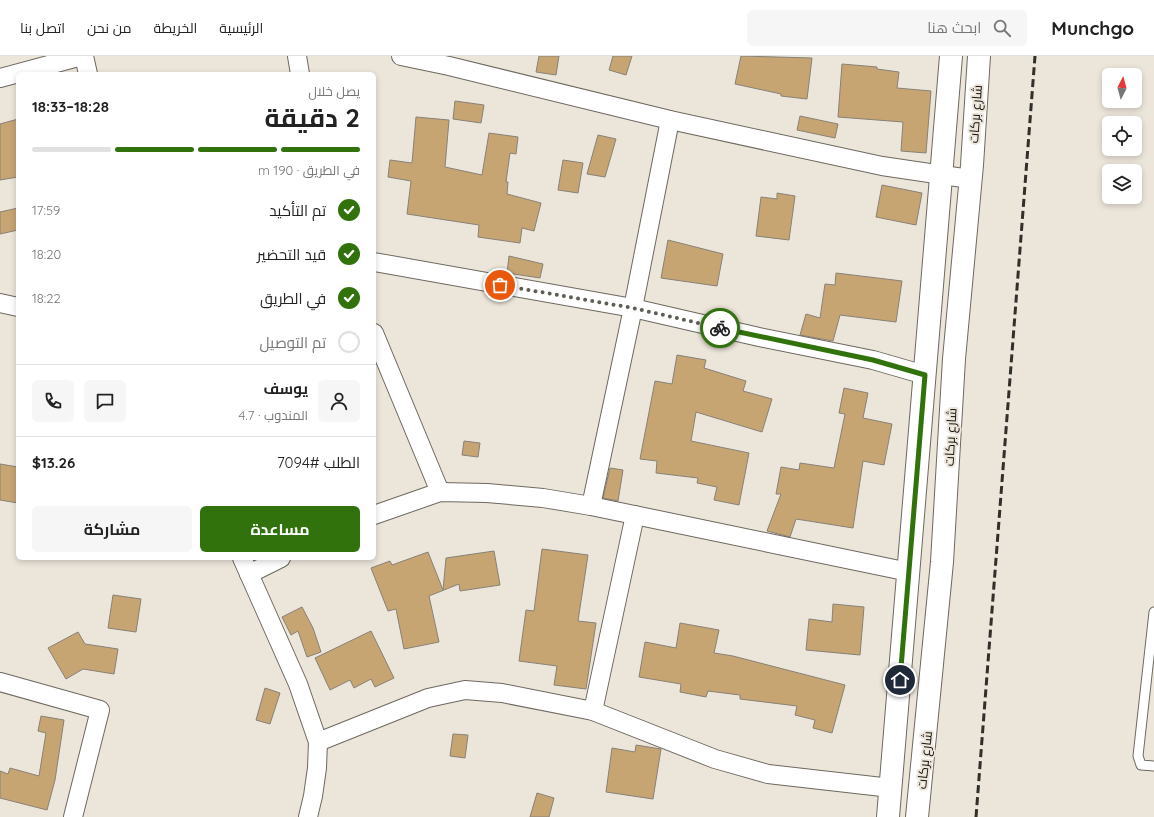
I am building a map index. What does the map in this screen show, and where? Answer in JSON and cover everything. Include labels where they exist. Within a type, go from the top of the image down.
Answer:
[{"type":"main road","points":[[888,817],[951,56]]},
{"type":"main road","name":"شارع بركات","points":[[917,817],[942,562],[954,359],[979,56]]},
{"type":"street","points":[[23,72],[83,56],[87,72]]},
{"type":"street","points":[[297,56],[300,72]]},
{"type":"street","points":[[401,56],[450,61],[670,120],[882,166],[970,179]]},
{"type":"street","points":[[0,78],[16,74]]},
{"type":"street","points":[[591,506],[633,308],[670,120]]},
{"type":"street","points":[[376,262],[633,308],[759,337],[873,360],[925,375]]},
{"type":"street","points":[[0,303],[16,307]]},
{"type":"street","points":[[376,339],[440,492]]},
{"type":"street","points":[[376,514],[440,492],[486,493],[544,498],[591,506],[909,572]]},
{"type":"street","points":[[593,711],[635,515]]},
{"type":"street","points":[[243,560],[298,684],[318,742],[317,768],[308,817]]},
{"type":"street","points":[[249,574],[277,560]]},
{"type":"street","points":[[0,682],[100,710],[73,817]]},
{"type":"street","points":[[318,742],[428,698],[466,690],[502,693],[593,711],[715,759],[768,774],[891,788]]},
{"type":"lane","points":[[1154,612],[1138,756],[1141,765],[1154,766]]},
{"type":"building","points":[[539,56],[559,56],[556,75],[536,72]]},
{"type":"building","points":[[613,56],[632,56],[626,75],[609,70]]},
{"type":"building","points":[[741,56],[812,58],[807,99],[781,96],[781,94],[735,84]]},
{"type":"building","points":[[842,64],[877,67],[877,69],[899,72],[897,88],[931,91],[926,153],[901,151],[903,122],[838,117]]},
{"type":"building","points":[[455,101],[484,105],[481,123],[453,119]]},
{"type":"building","points":[[800,116],[838,124],[835,138],[797,130]]},
{"type":"building","points":[[416,117],[449,120],[445,167],[482,175],[489,133],[518,137],[516,154],[510,153],[506,182],[508,182],[507,194],[541,203],[534,231],[522,228],[520,243],[478,237],[479,225],[407,214],[411,181],[388,177],[390,160],[412,163]]},
{"type":"building","points":[[16,120],[16,177],[0,180],[0,124]]},
{"type":"building","points":[[598,135],[616,139],[605,177],[587,174]]},
{"type":"building","points":[[563,160],[583,163],[578,193],[558,190]]},
{"type":"building","points":[[882,185],[922,193],[916,225],[876,217]]},
{"type":"building","points":[[777,193],[795,196],[789,240],[756,236],[761,197],[777,199]]},
{"type":"building","points":[[16,208],[16,230],[0,234],[0,212]]},
{"type":"building","points":[[668,240],[723,254],[717,286],[661,278]]},
{"type":"building","points":[[509,256],[543,264],[540,278],[507,273]]},
{"type":"building","points":[[836,273],[902,281],[896,322],[840,315],[833,341],[800,335],[806,314],[820,318],[825,284],[835,285]]},
{"type":"building","points":[[677,355],[706,360],[704,368],[746,381],[743,391],[772,399],[762,432],[696,412],[691,441],[749,453],[739,505],[714,500],[717,487],[697,483],[698,478],[656,473],[657,461],[640,459],[655,381],[672,384]]},
{"type":"building","points":[[844,388],[868,393],[863,418],[892,424],[884,465],[863,461],[853,528],[796,519],[790,537],[767,531],[781,494],[776,494],[781,467],[799,470],[800,463],[834,468],[845,414],[839,413]]},
{"type":"building","points":[[464,441],[480,443],[478,457],[462,455]]},
{"type":"building","points":[[0,464],[16,467],[16,503],[0,500]]},
{"type":"building","points":[[610,468],[623,470],[618,501],[603,498]]},
{"type":"building","points":[[542,549],[588,555],[578,621],[596,623],[586,689],[554,685],[557,666],[519,661],[526,610],[534,611]]},
{"type":"building","points":[[494,551],[500,585],[460,591],[459,584],[429,596],[439,642],[404,649],[396,609],[388,611],[371,568],[390,561],[392,565],[428,552],[443,590],[446,558]]},
{"type":"building","points":[[113,595],[141,599],[136,632],[108,628]]},
{"type":"building","points":[[833,604],[864,607],[860,655],[806,650],[809,619],[832,622]]},
{"type":"building","points":[[302,607],[313,628],[321,652],[307,657],[298,631],[291,635],[282,617]]},
{"type":"building","points":[[680,623],[719,630],[714,653],[733,656],[845,685],[832,733],[813,728],[815,720],[795,715],[797,706],[740,699],[740,695],[708,691],[706,697],[680,692],[681,684],[639,677],[645,642],[676,648]]},
{"type":"building","points":[[371,631],[394,678],[375,687],[371,679],[354,688],[350,680],[330,690],[315,658]]},
{"type":"building","points":[[78,632],[85,644],[118,649],[114,674],[83,669],[66,679],[48,648]]},
{"type":"building","points":[[265,688],[280,693],[270,724],[256,720]]},
{"type":"building","points":[[41,716],[64,720],[55,780],[47,810],[0,798],[0,771],[8,774],[10,768],[39,776],[46,733],[38,731]]},
{"type":"building","points":[[453,734],[468,735],[465,758],[450,756]]},
{"type":"building","points":[[636,745],[661,749],[653,799],[606,792],[612,748],[635,752]]},
{"type":"building","points":[[537,793],[554,798],[549,817],[530,817]]},
{"type":"railway","points":[[976,817],[1035,56]]},
{"type":"way so far","points":[[500,285],[633,308],[720,328]]},
{"type":"route","points":[[720,328],[873,360],[925,375],[900,680]]}]
